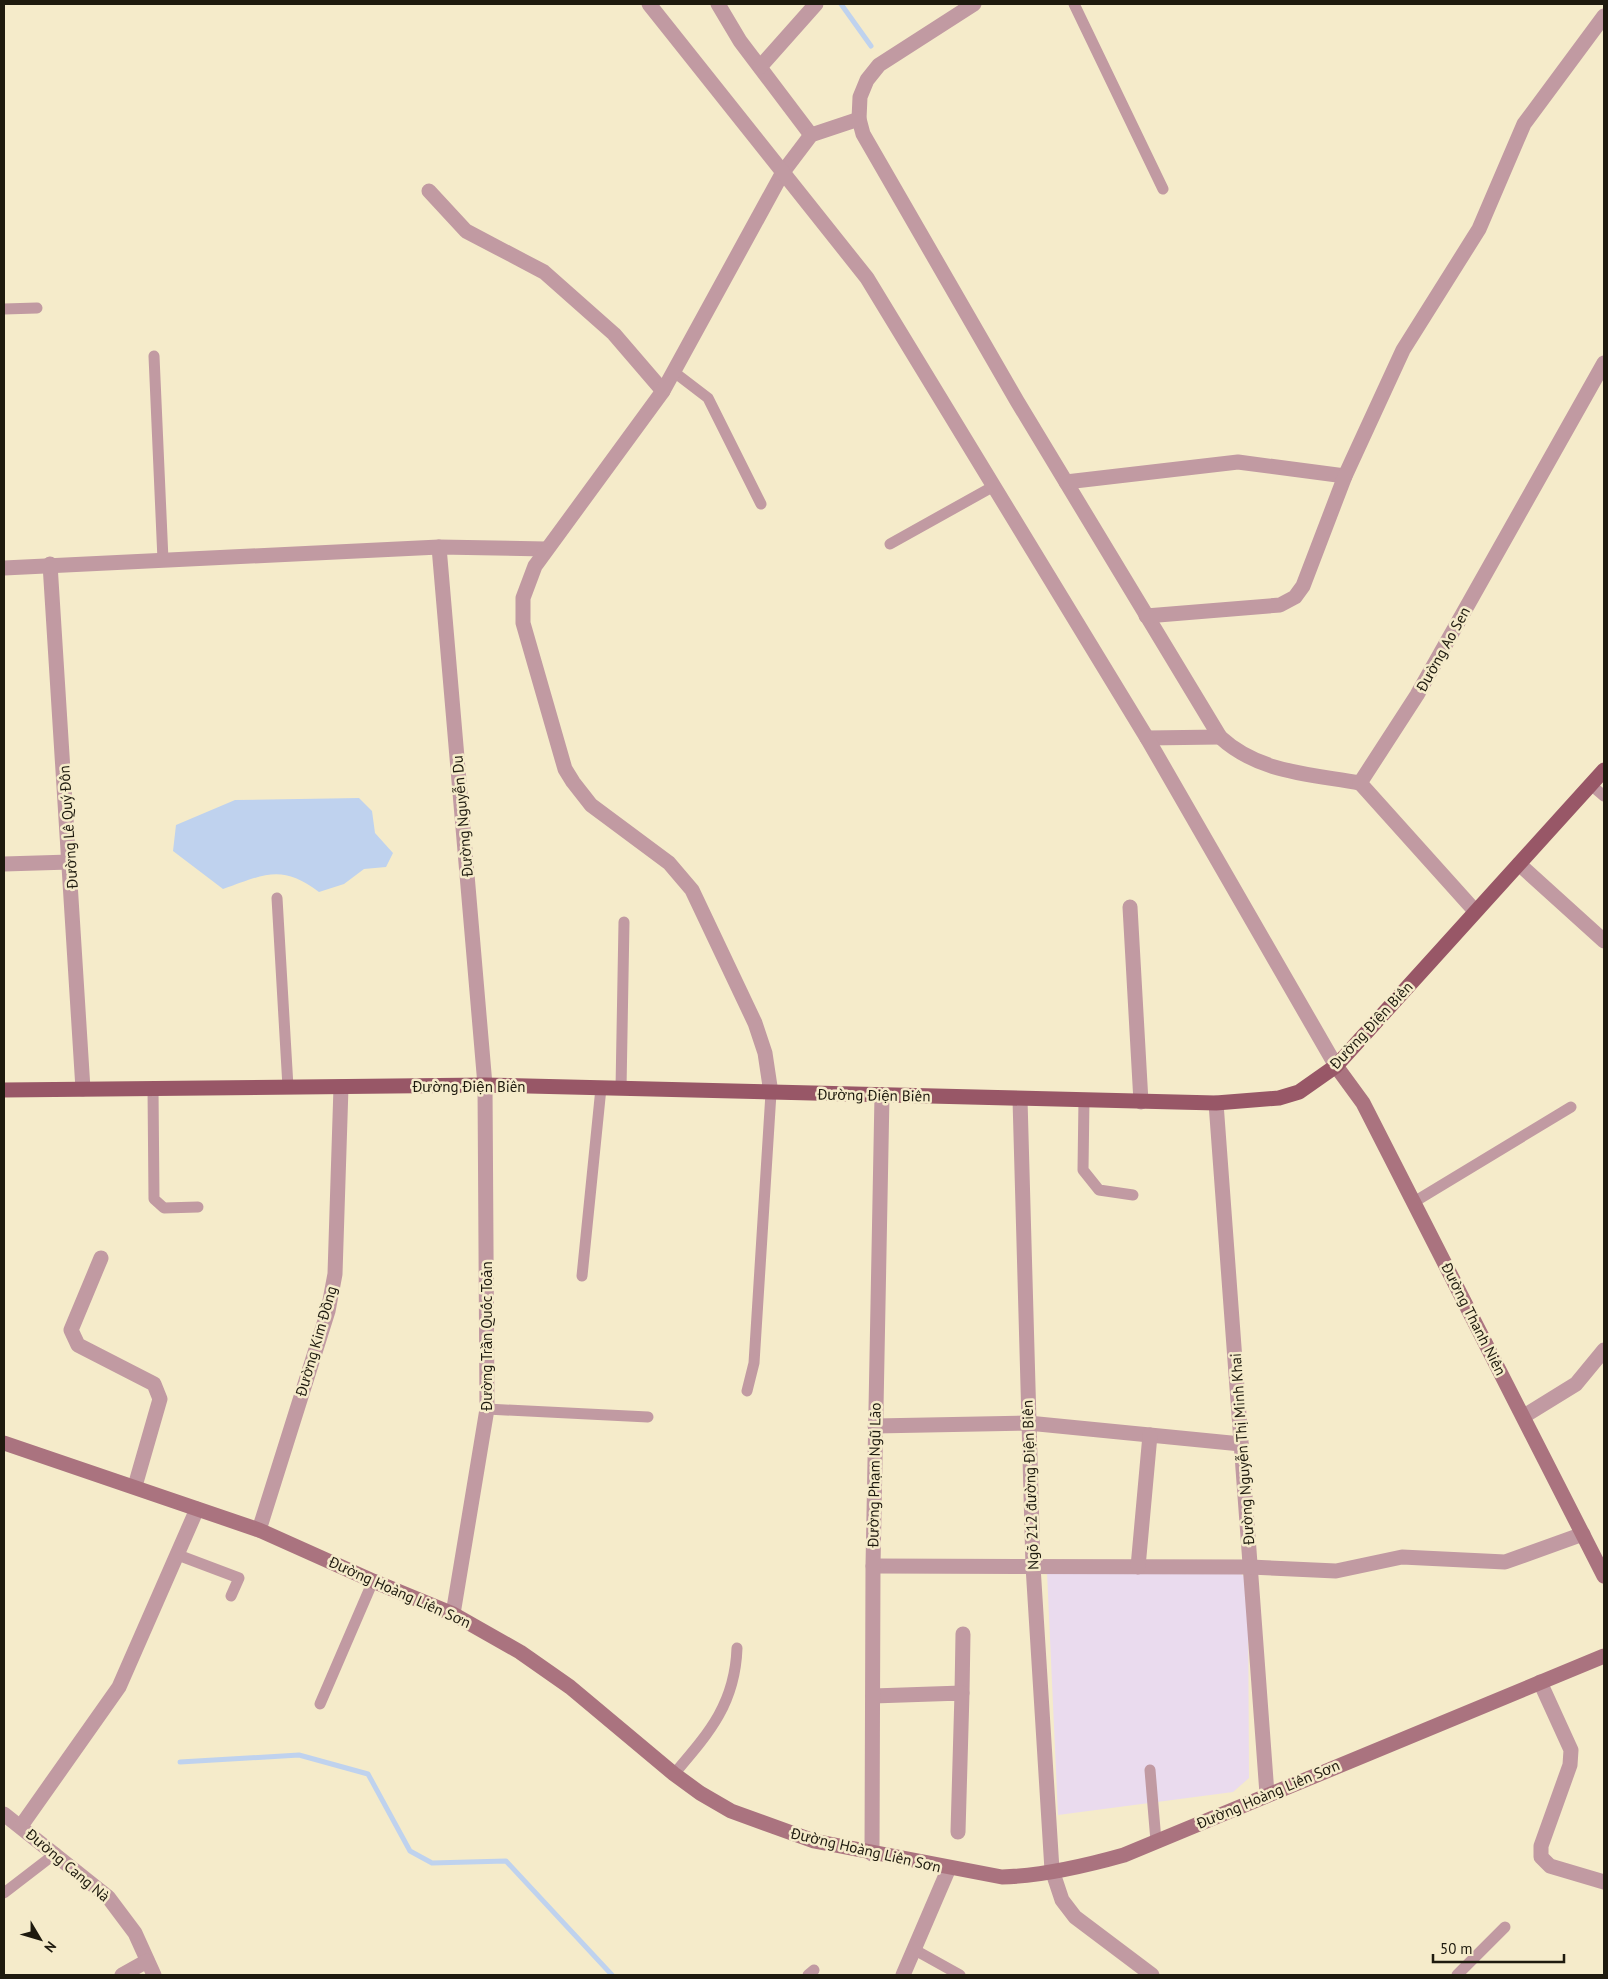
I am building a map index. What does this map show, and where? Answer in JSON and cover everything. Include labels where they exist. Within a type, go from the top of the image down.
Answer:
[{"type":"main road","name":"Đường Điện Biên","points":[[4,1090],[485,1086],[1084,1099],[1141,1102],[1216,1103],[1279,1098],[1299,1092],[1336,1066],[1474,911],[1604,770]]},
{"type":"main road","name":"Đường Thanh Niên","points":[[1336,1066],[1363,1103],[1604,1576]]},
{"type":"main road","name":"Đường Hoàng Liên Sơn","points":[[4,1443],[135,1486],[259,1530],[373,1581],[454,1614],[520,1652],[570,1687],[700,1794],[747,1818],[814,1841],[872,1854],[1002,1877],[1033,1876],[1052,1870],[1094,1864],[1124,1855],[1267,1794],[1604,1656]]},
{"type":"street","points":[[649,4],[866,278],[1147,738],[1336,1066]]},
{"type":"street","points":[[718,4],[740,41],[811,135]]},
{"type":"street","points":[[760,67],[816,4]]},
{"type":"street","points":[[974,4],[880,65],[867,80],[860,97],[859,119],[863,134],[1066,482],[1220,738],[1240,754],[1264,766],[1360,782],[1474,911]]},
{"type":"street","points":[[1146,616],[1280,605],[1295,597],[1303,586],[1345,476],[1403,350],[1479,229],[1524,124],[1604,16]]},
{"type":"street","points":[[772,1093],[765,1053],[755,1023],[692,890],[669,863],[591,805],[565,769],[523,623],[523,598],[527,582],[546,548],[663,391],[783,172],[811,135],[859,119]]},
{"type":"street","points":[[429,191],[466,231],[544,272],[614,334],[663,391]]},
{"type":"street","name":"Đường Ao Sen","points":[[1360,782],[1417,694],[1604,363]]},
{"type":"street","points":[[1066,482],[1238,462],[1345,476]]},
{"type":"street","points":[[4,568],[50,564],[439,547],[546,548]]},
{"type":"street","name":"Đường Nguyễn Du","points":[[439,547],[485,1086]]},
{"type":"street","name":"Đường Lê Quý Đôn","points":[[50,564],[84,1089]]},
{"type":"street","points":[[1147,738],[1220,738]]},
{"type":"street","points":[[4,864],[70,862]]},
{"type":"street","points":[[1519,864],[1604,941]]},
{"type":"street","points":[[1130,907],[1141,1102]]},
{"type":"street","name":"Đường Trần Quốc Toản","points":[[454,1614],[487,1409],[485,1086]]},
{"type":"street","name":"Đường Kim Đồng","points":[[259,1530],[328,1311],[335,1274],[341,1087]]},
{"type":"street","name":"Đường Phạm Ngũ Lão","points":[[872,1854],[873,1566],[882,1095]]},
{"type":"street","name":"Ngõ 212 đường Điện Biên","points":[[1020,1099],[1033,1566],[1052,1870],[1062,1900],[1075,1917],[1152,1975]]},
{"type":"street","name":"Đường Nguyễn Thị Minh Khai","points":[[1216,1103],[1267,1794]]},
{"type":"street","points":[[101,1258],[71,1330],[78,1345],[154,1384],[160,1399],[135,1486]]},
{"type":"street","points":[[1524,1416],[1576,1384],[1604,1350]]},
{"type":"street","points":[[876,1426],[1028,1423],[1241,1444]]},
{"type":"street","points":[[1138,1567],[1150,1435]]},
{"type":"street","points":[[22,1826],[119,1687],[197,1509]]},
{"type":"street","points":[[873,1566],[1250,1567],[1336,1571],[1402,1557],[1505,1562],[1583,1534]]},
{"type":"street","points":[[958,1832],[963,1634]]},
{"type":"street","points":[[1540,1682],[1571,1750],[1570,1765],[1541,1846],[1541,1857],[1550,1866],[1604,1882]]},
{"type":"street","points":[[872,1696],[962,1693]]},
{"type":"street","name":"Đường Cang Nà","points":[[4,1814],[22,1826],[97,1886],[118,1908],[135,1933],[154,1975]]},
{"type":"street","points":[[903,1975],[949,1868]]},
{"type":"street","points":[[122,1975],[146,1960]]},
{"type":"lane","points":[[1074,4],[1163,189]]},
{"type":"lane","points":[[4,309],[37,308]]},
{"type":"lane","points":[[154,356],[163,560]]},
{"type":"lane","points":[[674,372],[708,398],[761,504]]},
{"type":"lane","points":[[890,544],[994,486]]},
{"type":"lane","points":[[1591,785],[1604,796]]},
{"type":"lane","points":[[277,898],[288,1087]]},
{"type":"lane","points":[[621,1089],[624,922]]},
{"type":"lane","points":[[154,1088],[154,1199],[164,1208],[198,1207]]},
{"type":"lane","points":[[582,1276],[601,1088]]},
{"type":"lane","points":[[747,1391],[754,1363],[772,1093]]},
{"type":"lane","points":[[1084,1099],[1083,1170],[1099,1190],[1133,1195]]},
{"type":"lane","points":[[1414,1202],[1571,1107]]},
{"type":"lane","points":[[487,1409],[648,1417]]},
{"type":"lane","points":[[178,1555],[238,1578],[231,1596]]},
{"type":"lane","points":[[320,1704],[373,1581]]},
{"type":"lane","points":[[674,1774],[714,1723],[729,1695],[736,1674],[737,1648]]},
{"type":"lane","points":[[1150,1770],[1156,1841]]},
{"type":"lane","points":[[4,1893],[56,1853]]},
{"type":"lane","points":[[1457,1975],[1505,1927]]},
{"type":"lane","points":[[915,1950],[960,1975]]},
{"type":"shaded area","points":[[1229,1563],[1248,1580],[1249,1778],[1233,1792],[1058,1815],[1047,1572]]},
{"type":"water","points":[[359,798],[372,811],[375,833],[393,853],[386,867],[364,869],[344,884],[319,892],[294,877],[272,874],[250,879],[223,889],[173,851],[176,825],[235,800]]},
{"type":"waterway","points":[[841,4],[871,46]]},
{"type":"waterway","points":[[180,1762],[299,1755],[368,1774],[410,1851],[432,1863],[506,1861],[612,1975]]}]
